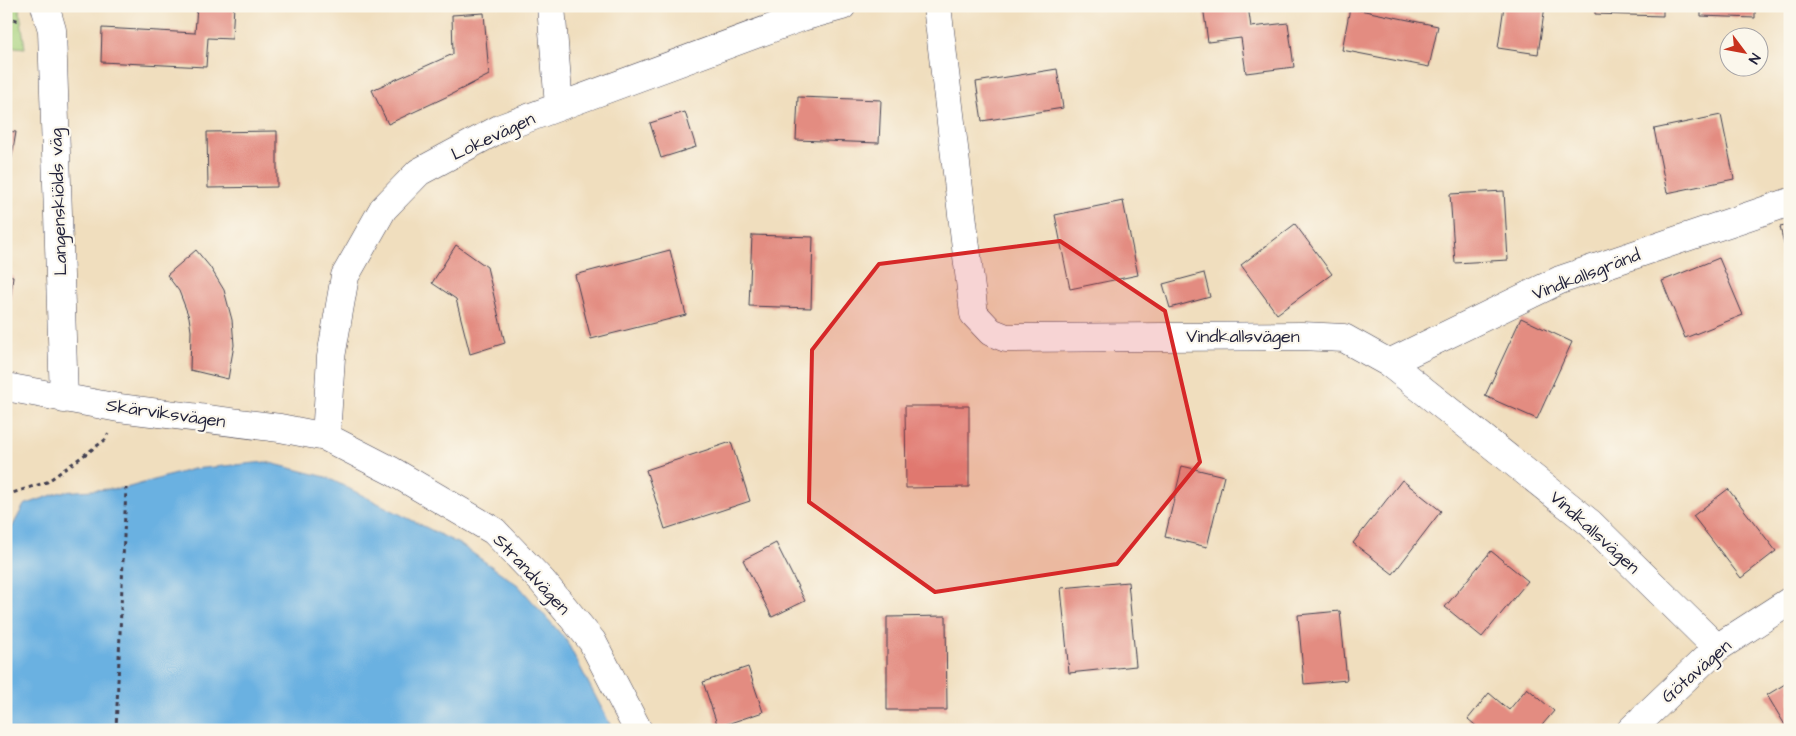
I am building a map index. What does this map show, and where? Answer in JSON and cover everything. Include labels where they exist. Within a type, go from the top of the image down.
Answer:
[{"type":"street","name":"Langenskiölds väg","points":[[45,6],[52,30],[64,398]]},
{"type":"street","points":[[551,6],[559,106]]},
{"type":"street","name":"Lokevägen","points":[[326,437],[331,357],[345,276],[383,209],[419,172],[501,128],[802,12],[842,6]]},
{"type":"street","name":"Vindkallsvägen","points":[[937,6],[974,314],[991,332],[1006,338],[1302,336],[1344,338],[1389,363],[1590,523],[1717,648]]},
{"type":"street","name":"Vindkallsgränd","points":[[1389,363],[1560,280],[1790,202]]},
{"type":"street","name":"Skärviksvägen","points":[[6,387],[119,408],[280,428],[326,437]]},
{"type":"street","name":"Strandvägen","points":[[326,437],[392,471],[494,531],[542,582],[592,641],[638,730]]},
{"type":"street","name":"Götavägen","points":[[1631,730],[1717,648],[1790,601]]},
{"type":"path","points":[[6,495],[46,482],[105,440],[119,408]]},
{"type":"path","points":[[116,730],[126,488]]},
{"type":"highlighted area","points":[[1060,241],[1165,311],[1200,462],[1117,564],[935,592],[809,502],[812,350],[879,264]]},
{"type":"green space","points":[[6,6],[19,6],[25,48],[6,46]]},
{"type":"water","points":[[266,462],[326,477],[461,545],[518,585],[566,640],[613,730],[6,730],[6,536],[24,505],[61,492],[126,488],[193,469]]},
{"type":"building","points":[[197,6],[234,6],[232,39],[208,38],[206,67],[101,62],[102,28],[195,33]]},
{"type":"building","points":[[1203,6],[1248,6],[1251,27],[1288,23],[1294,67],[1246,73],[1241,38],[1208,42]]},
{"type":"building","points":[[1504,6],[1545,6],[1538,54],[1498,48]]},
{"type":"building","points":[[1595,6],[1663,6],[1663,16],[1595,14]]},
{"type":"building","points":[[1701,6],[1755,6],[1755,18],[1701,16]]},
{"type":"building","points":[[1350,8],[1438,26],[1429,67],[1342,50]]},
{"type":"building","points":[[484,13],[489,75],[388,124],[372,90],[453,54],[452,15]]},
{"type":"building","points":[[1057,69],[1063,108],[982,121],[976,82]]},
{"type":"building","points":[[798,97],[881,100],[879,143],[796,140]]},
{"type":"building","points":[[685,112],[696,147],[661,158],[650,123]]},
{"type":"building","points":[[1721,115],[1734,179],[1667,193],[1654,129]]},
{"type":"building","points":[[6,131],[16,132],[7,186],[6,186]]},
{"type":"building","points":[[277,131],[277,187],[208,188],[207,132]]},
{"type":"building","points":[[1504,191],[1508,260],[1455,263],[1450,194]]},
{"type":"building","points":[[1123,201],[1138,275],[1070,289],[1055,215]]},
{"type":"building","points":[[1295,224],[1332,274],[1277,314],[1241,265]]},
{"type":"building","points":[[1790,225],[1790,264],[1789,264],[1780,227]]},
{"type":"building","points":[[752,235],[813,237],[811,308],[749,306]]},
{"type":"building","points":[[456,245],[487,267],[505,343],[470,354],[456,299],[432,283]]},
{"type":"building","points":[[196,250],[210,267],[224,290],[232,320],[234,345],[228,379],[190,370],[191,331],[189,317],[179,291],[167,275]]},
{"type":"building","points":[[670,250],[686,315],[591,339],[575,275]]},
{"type":"building","points":[[1719,258],[1743,315],[1685,338],[1662,281]]},
{"type":"building","points":[[1204,273],[1210,297],[1170,308],[1163,284]]},
{"type":"building","points":[[6,275],[13,276],[7,328],[6,328]]},
{"type":"building","points":[[1521,318],[1572,342],[1537,419],[1485,396]]},
{"type":"building","points":[[905,406],[969,406],[969,487],[906,488]]},
{"type":"building","points":[[731,442],[750,501],[665,529],[646,470]]},
{"type":"building","points":[[1182,466],[1224,476],[1207,547],[1165,537]]},
{"type":"building","points":[[1402,480],[1441,511],[1393,574],[1353,543]]},
{"type":"building","points":[[1728,489],[1776,551],[1741,578],[1693,516]]},
{"type":"building","points":[[776,543],[805,601],[772,617],[743,560]]},
{"type":"building","points":[[1491,551],[1528,581],[1482,637],[1445,607]]},
{"type":"building","points":[[1128,582],[1136,666],[1069,673],[1061,588]]},
{"type":"building","points":[[1340,611],[1347,680],[1304,684],[1298,615]]},
{"type":"building","points":[[946,616],[947,710],[887,710],[887,617]]},
{"type":"building","points":[[748,667],[763,712],[718,727],[703,682]]},
{"type":"building","points":[[1790,681],[1790,730],[1788,730],[1767,695]]},
{"type":"building","points":[[1527,688],[1554,711],[1538,730],[1481,730],[1468,719],[1489,693],[1509,710]]}]
